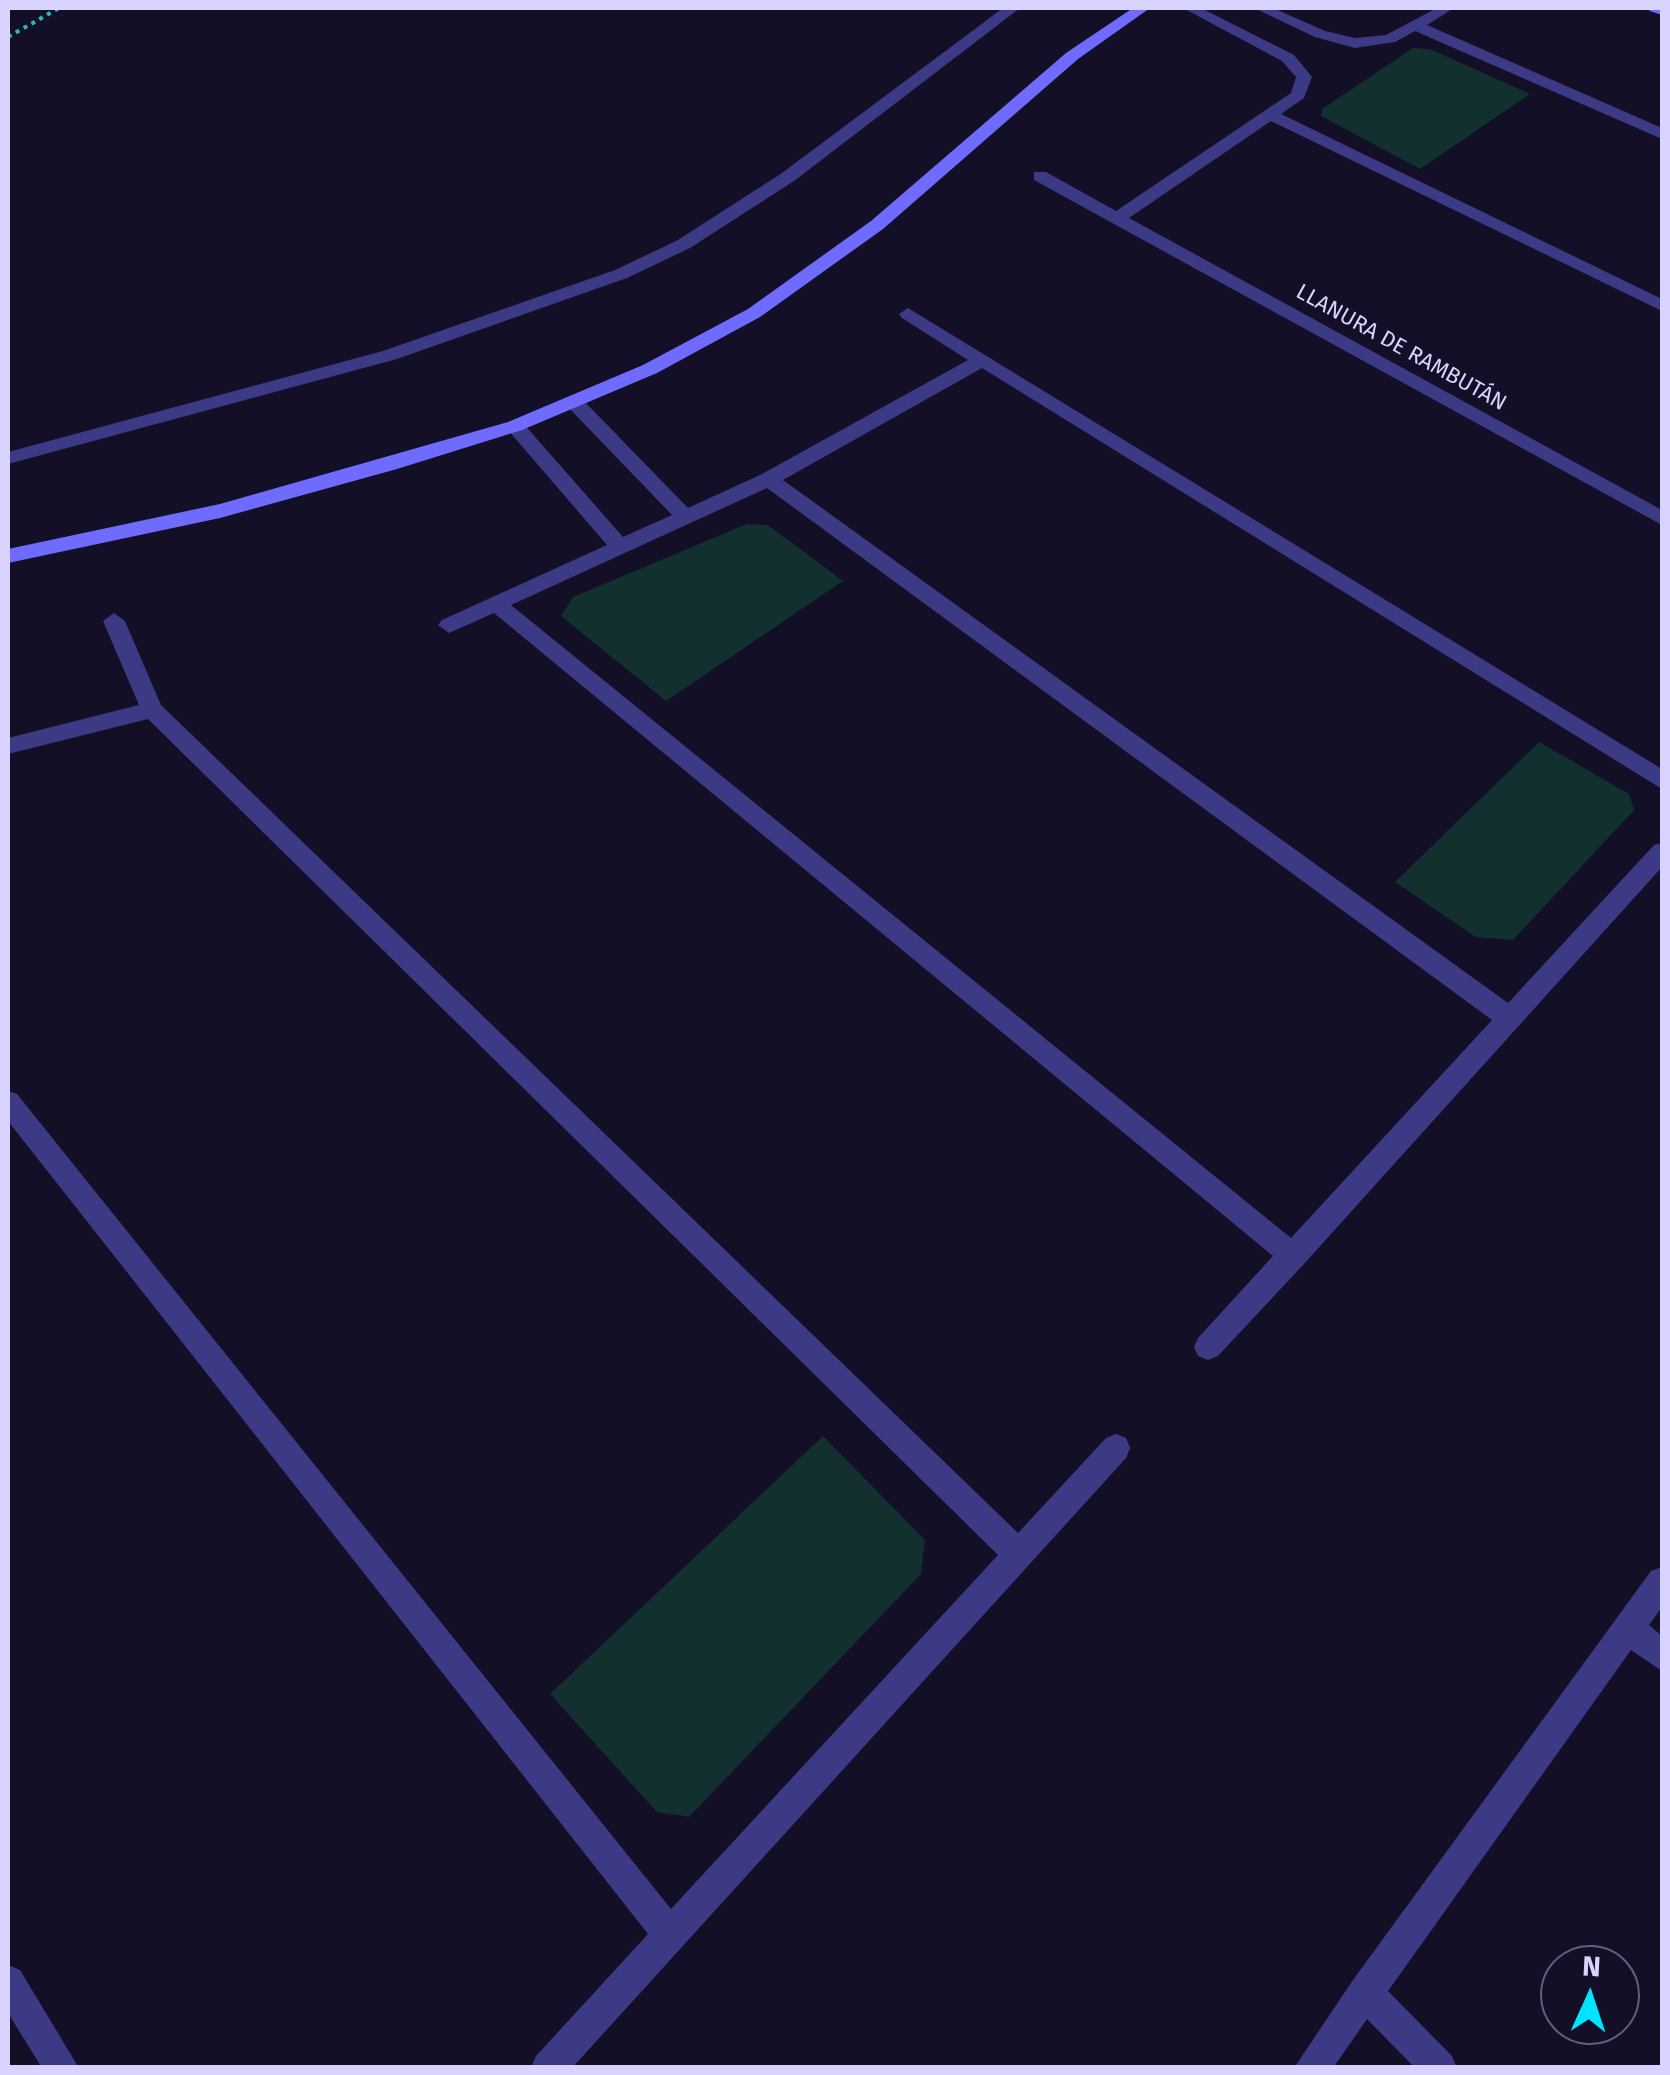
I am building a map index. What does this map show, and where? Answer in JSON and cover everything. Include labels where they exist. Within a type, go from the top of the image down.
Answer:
[{"type":"street","points":[[8,458],[390,355],[621,274],[684,244],[788,177],[1012,8]]},
{"type":"street","points":[[8,556],[220,512],[515,426],[575,403],[754,313],[877,226],[1072,56],[1142,8]]},
{"type":"street","points":[[1118,218],[1298,95],[1304,78],[1288,58],[1190,8]]},
{"type":"street","points":[[1262,8],[1320,34],[1355,43],[1390,40],[1447,8]]},
{"type":"street","points":[[1656,8],[1662,11]]},
{"type":"street","points":[[1416,26],[1662,134]]},
{"type":"street","points":[[1271,115],[1662,306]]},
{"type":"street","name":"LLANURA DE RAMBUTÁN","points":[[1040,176],[1662,518]]},
{"type":"street","points":[[908,314],[1662,780]]},
{"type":"street","points":[[448,625],[770,480],[980,360]]},
{"type":"street","points":[[575,403],[687,519]]},
{"type":"street","points":[[515,426],[621,548]]},
{"type":"street","points":[[770,480],[1510,1019]]},
{"type":"street","points":[[496,604],[1293,1256]]},
{"type":"street","points":[[114,621],[152,710],[1018,1554]]},
{"type":"street","points":[[8,746],[152,710]]},
{"type":"street","points":[[1208,1347],[1662,852]]},
{"type":"street","points":[[8,1102],[670,1934]]},
{"type":"street","points":[[548,2068],[1116,1448]]},
{"type":"street","points":[[1311,2068],[1662,1582]]},
{"type":"street","points":[[1629,1628],[1662,1656]]},
{"type":"street","points":[[8,1982],[62,2068]]},
{"type":"street","points":[[1366,1992],[1440,2068]]},
{"type":"path","points":[[8,37],[59,8]]},
{"type":"green space","points":[[1413,48],[1430,49],[1530,94],[1420,169],[1321,116],[1322,109]]},
{"type":"green space","points":[[747,524],[768,525],[843,581],[666,701],[561,616],[573,597]]},
{"type":"green space","points":[[1539,742],[1629,794],[1634,810],[1513,940],[1476,937],[1395,882]]},
{"type":"green space","points":[[823,1436],[925,1540],[921,1574],[689,1817],[657,1812],[550,1694]]}]
